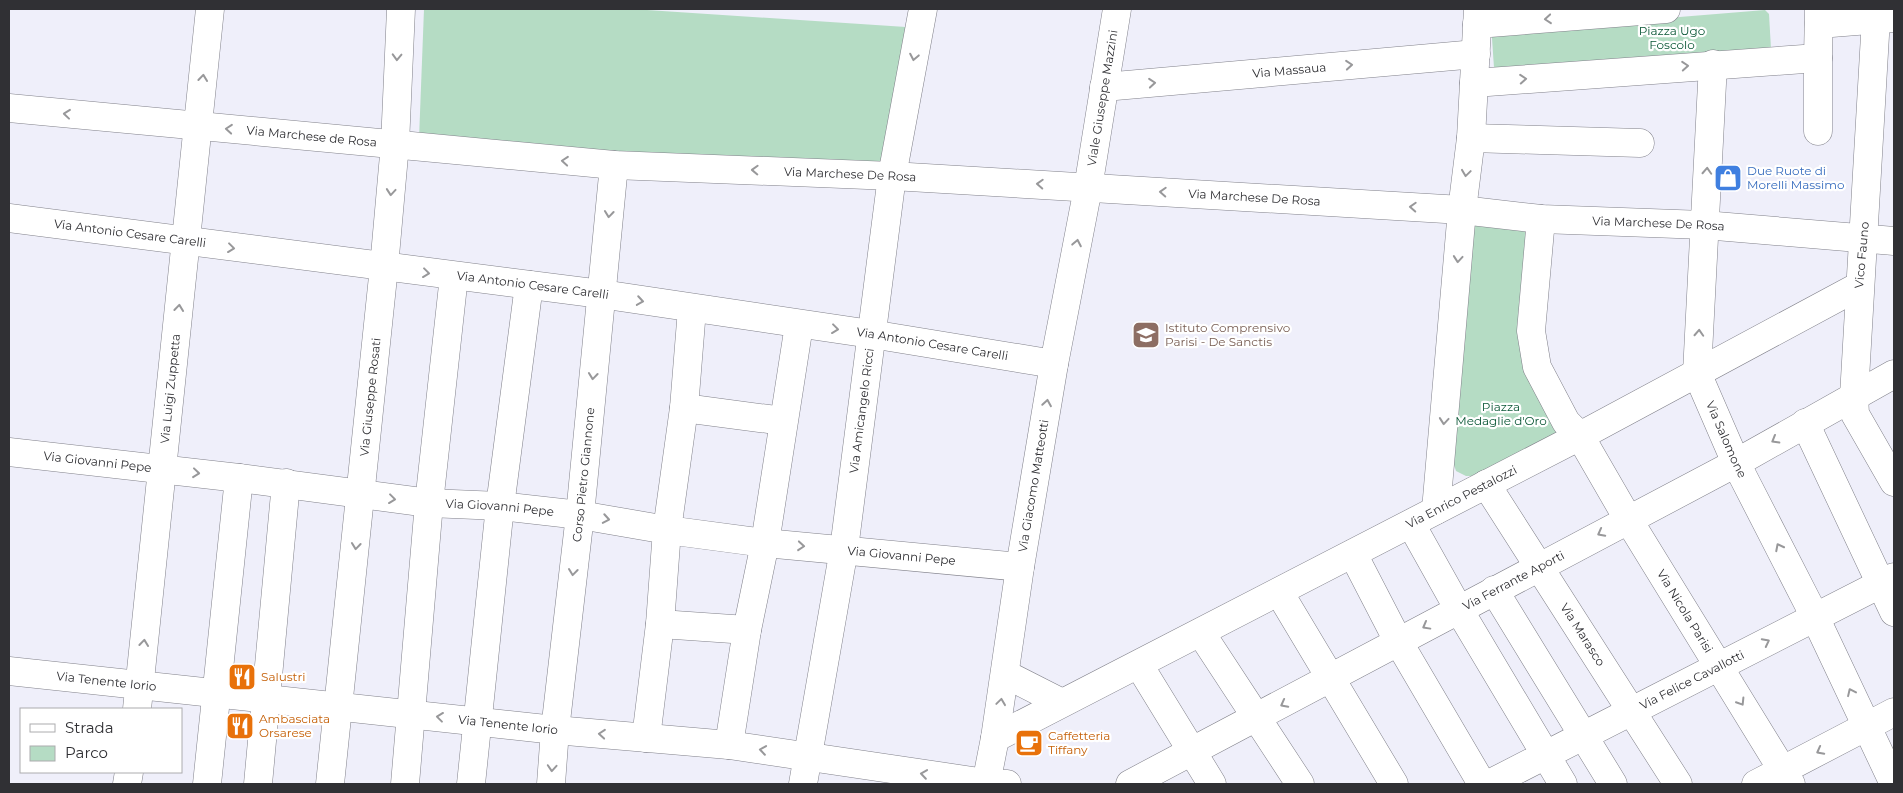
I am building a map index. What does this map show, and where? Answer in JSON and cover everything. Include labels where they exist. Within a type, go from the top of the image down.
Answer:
[{"type":"street","name":"Via Luigi Zuppetta","points":[[138,697],[210,9]]},
{"type":"street","name":"Via Giuseppe Rosati","points":[[330,784],[384,267],[395,144],[401,9]]},
{"type":"street","name":"Via Amicangelo Ricci","points":[[803,784],[844,550],[892,176],[923,9]]},
{"type":"street","name":"Viale Giuseppe Mazzini","points":[[1088,188],[1117,9]]},
{"type":"street","points":[[1436,510],[1462,210],[1471,138],[1478,17],[1666,9]]},
{"type":"street","points":[[1818,131],[1819,16],[1885,18]]},
{"type":"street","name":"Vico Fauno","points":[[1885,18],[1859,286],[1854,396],[1856,414],[1894,482]]},
{"type":"street","name":"Via Massaua","points":[[1104,87],[1476,54]]},
{"type":"street","points":[[1474,83],[1712,64],[1818,58]]},
{"type":"street","name":"Via Salomone","points":[[1712,64],[1696,373],[1736,462],[1815,617],[1894,784]]},
{"type":"street","name":"Via Marchese de Rosa","points":[[9,108],[614,165]]},
{"type":"street","points":[[1471,138],[1640,143]]},
{"type":"street","name":"Via Marchese De Rosa","points":[[614,165],[892,176],[1462,210],[1540,219],[1704,225],[1894,241]]},
{"type":"street","name":"Corso Pietro Giannone","points":[[551,784],[555,730],[580,515],[614,165]]},
{"type":"street","name":"Via Giacomo Matteotti","points":[[993,784],[995,738],[1020,567],[1054,364],[1088,188]]},
{"type":"street","name":"Via Antonio Cesare Carelli","points":[[9,218],[601,294],[799,325],[871,334],[1054,364]]},
{"type":"street","points":[[1540,219],[1531,331],[1537,367],[1566,422],[1580,436]]},
{"type":"street","points":[[405,784],[429,503],[454,276]]},
{"type":"street","points":[[471,784],[500,506],[529,285]]},
{"type":"street","name":"Via Enrico Pestalozzi","points":[[995,738],[1038,717],[1060,702],[1139,665],[1580,436],[1859,286]]},
{"type":"street","points":[[646,738],[660,624],[667,530],[684,408],[692,309]]},
{"type":"street","points":[[729,745],[747,630],[765,543],[799,325]]},
{"type":"street","name":"Via Ferrante Aporti","points":[[1130,784],[1259,717],[1458,608],[1736,462],[1894,374]]},
{"type":"street","points":[[684,408],[783,421]]},
{"type":"street","points":[[1805,423],[1888,580],[1894,612]]},
{"type":"street","name":"Via Nicola Parisi","points":[[1580,436],[1628,519],[1787,778]]},
{"type":"street","name":"Via Giovanni Pepe","points":[[9,452],[239,478],[429,503],[500,506],[580,515],[667,530],[765,543],[1020,567]]},
{"type":"street","points":[[207,784],[215,692],[239,478]]},
{"type":"street","points":[[258,784],[268,698],[286,484]]},
{"type":"street","name":"Via Marasco","points":[[1486,484],[1678,784]]},
{"type":"street","points":[[1411,524],[1458,608],[1563,784]]},
{"type":"street","points":[[1353,554],[1398,641],[1482,784]]},
{"type":"street","name":"Via Felice Cavallotti","points":[[1489,784],[1888,580]]},
{"type":"street","points":[[1494,590],[1613,784]]},
{"type":"street","points":[[1279,592],[1394,784]]},
{"type":"street","points":[[660,624],[747,630]]},
{"type":"street","points":[[1201,633],[1259,717],[1300,784]]},
{"type":"street","points":[[1139,665],[1212,784]]},
{"type":"street","name":"Via Tenente Iorio","points":[[9,671],[138,697],[215,692],[555,730],[729,745],[993,784]]},
{"type":"street","points":[[1005,674],[1060,702]]},
{"type":"street","points":[[1756,784],[1787,778],[1866,726],[1894,712]]},
{"type":"green space","points":[[424,9],[632,9],[906,27],[887,167],[419,139]]},
{"type":"green space","name":"Piazza Ugo Foscolo","points":[[1765,10],[1769,14],[1771,49],[1494,68],[1492,34],[1498,32]]},
{"type":"green space","name":"Piazza Medaglie d'Oro","points":[[1473,225],[1528,231],[1559,432],[1478,476],[1466,476],[1456,471],[1452,459]]},
{"type":"place","name":"Due Ruote di Morelli Massimo","points":[[1728,178]]},
{"type":"place","name":"Istituto Comprensivo Parisi - De Sanctis","points":[[1146,335]]},
{"type":"place","name":"Salustri","points":[[242,677]]},
{"type":"place","name":"Ambasciata Orsarese","points":[[240,726]]},
{"type":"place","name":"Caffetteria Tiffany","points":[[1029,743]]}]
